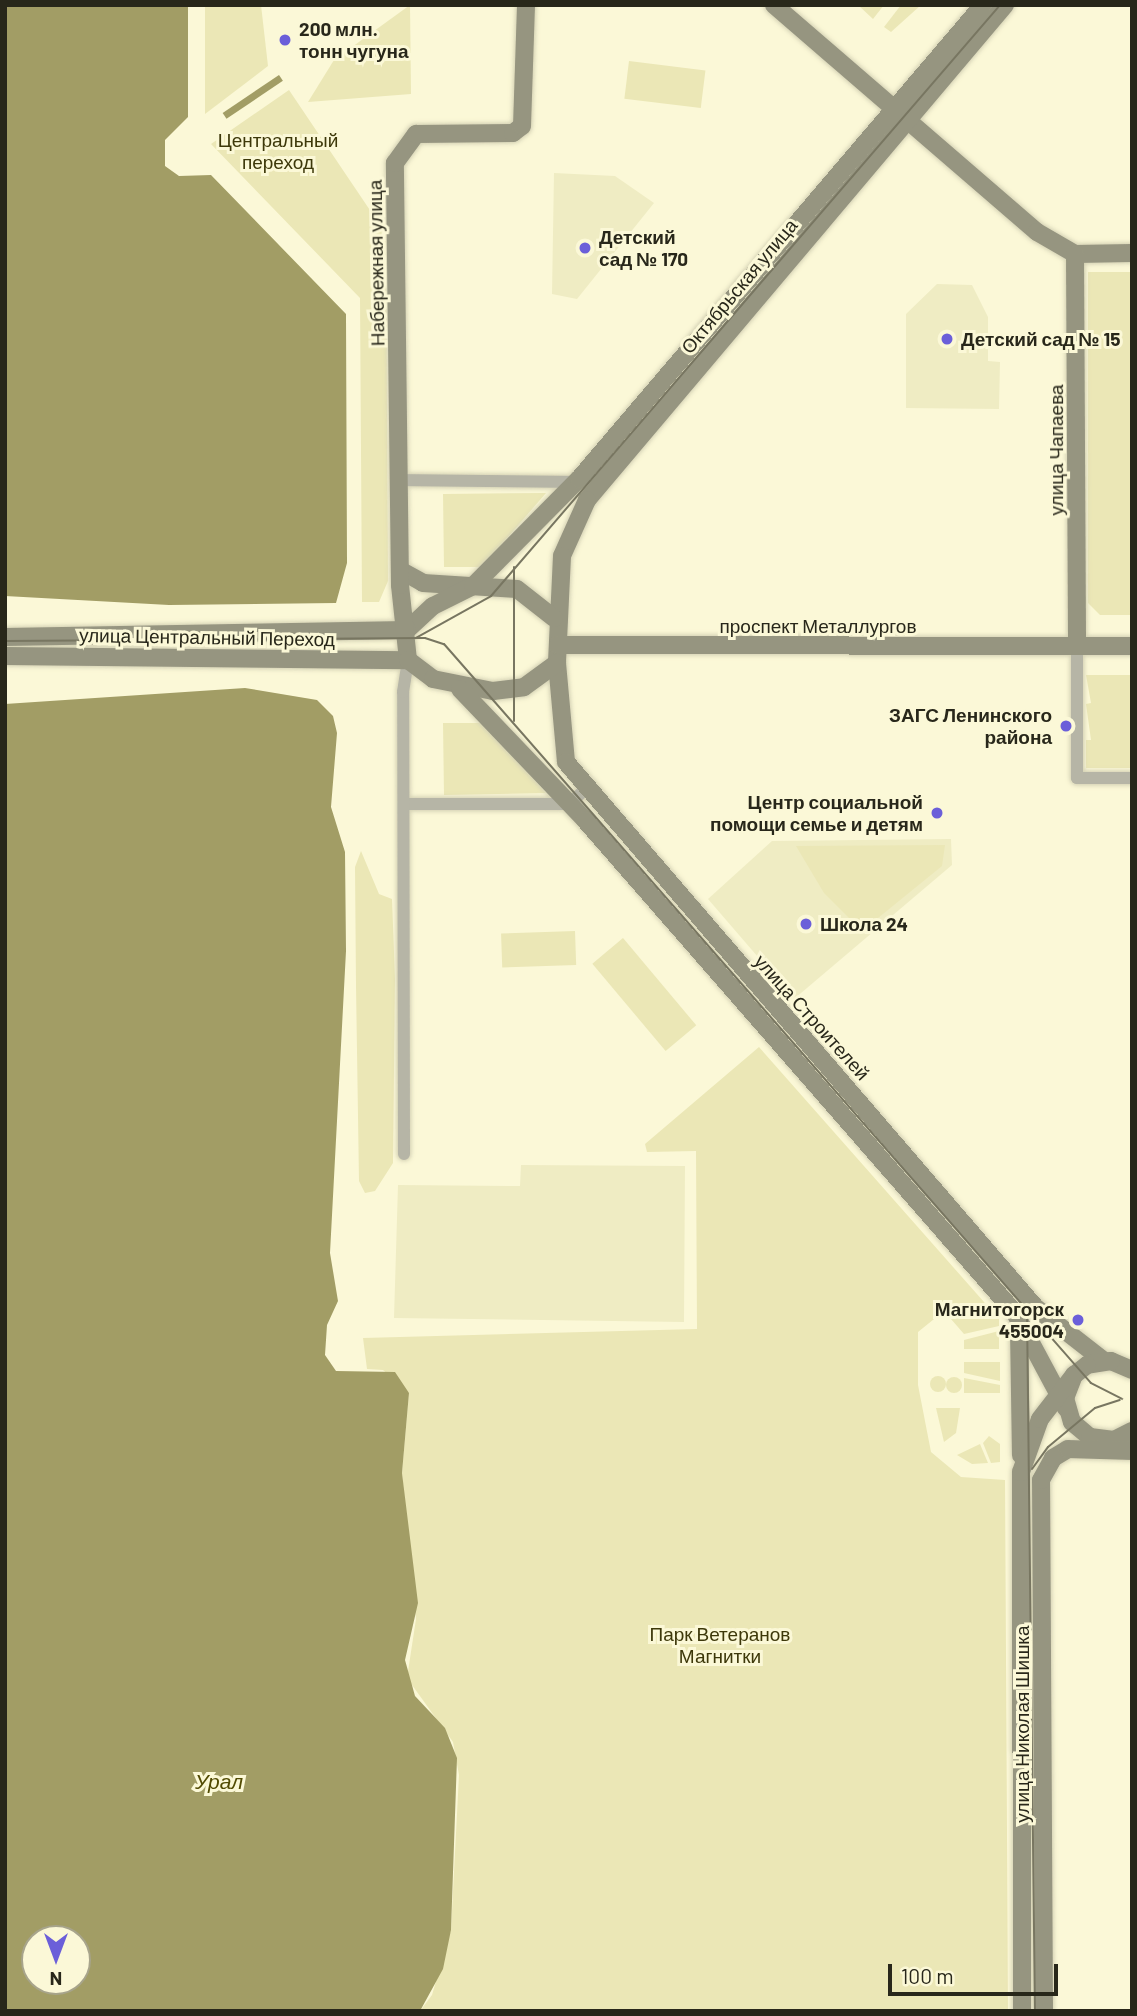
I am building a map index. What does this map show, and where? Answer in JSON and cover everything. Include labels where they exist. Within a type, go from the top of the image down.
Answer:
[{"type":"main road","name":"Набережная улица","points":[[407,630],[400,570],[396,157],[406,140],[424,132],[505,134],[522,126],[526,5]]},
{"type":"main road","points":[[774,5],[899,117],[1037,232],[1075,254],[1132,254]]},
{"type":"main road","name":"Октябрьская улица","points":[[554,618],[562,556],[587,500],[899,117],[983,5]]},
{"type":"main road","name":"Октябрьская улица","points":[[472,586],[576,482],[899,117],[1005,5]]},
{"type":"main road","name":"улица Чапаева","points":[[1075,254],[1077,646]]},
{"type":"main road","points":[[400,570],[423,583],[517,589],[554,618],[558,645],[556,663],[524,687],[460,689]]},
{"type":"main road","points":[[472,586],[433,606],[407,630],[408,660],[460,689],[569,804],[1019,1319],[1076,1428],[1116,1445],[1132,1431]]},
{"type":"main road","name":"улица Центральный Переход","points":[[5,637],[407,630]]},
{"type":"main road","name":"проспект Металлургов","points":[[558,645],[1132,646]]},
{"type":"main road","name":"улица Центральный Переход","points":[[5,656],[408,660]]},
{"type":"main road","name":"улица Строителей","points":[[556,663],[566,762],[587,788],[1036,1308],[1087,1351],[1123,1362]]},
{"type":"main road","name":"улица Николая Шишка","points":[[1019,1319],[1024,1749],[1022,2011]]},
{"type":"main road","points":[[1087,1351],[1123,1362]]},
{"type":"main road","name":"улица Николая Шишка","points":[[1021,1472],[1033,1434],[1062,1400],[1074,1376],[1123,1362]]},
{"type":"main road","name":"улица Николая Шишка","points":[[1044,2011],[1041,1480],[1053,1458],[1068,1450],[1116,1445]]},
{"type":"main road","points":[[1024,1749],[1044,1749]]},
{"type":"main road","points":[[1023,1903],[1044,1903]]},
{"type":"street","points":[[399,480],[576,482]]},
{"type":"street","points":[[1077,646],[1077,778],[1132,778]]},
{"type":"street","points":[[404,1154],[404,804],[408,660]]},
{"type":"street","points":[[404,804],[569,804],[587,788]]},
{"type":"shaded area","name":"Детский сад № 170","points":[[554,173],[615,176],[654,203],[577,299],[552,294]]},
{"type":"shaded area","name":"Детский сад № 15","points":[[937,284],[972,285],[988,317],[988,361],[1000,362],[999,409],[906,408],[906,314]]},
{"type":"shaded area","name":"Школа 24","points":[[951,839],[952,865],[794,999],[708,899],[772,841]]},
{"type":"shaded area","points":[[521,1165],[685,1166],[684,1322],[394,1318],[398,1185],[520,1186]]},
{"type":"green space","points":[[205,5],[261,5],[268,66],[205,114]]},
{"type":"green space","points":[[410,5],[411,94],[308,102],[334,60]]},
{"type":"green space","points":[[858,5],[884,5],[873,19]]},
{"type":"green space","points":[[901,5],[921,5],[891,32],[884,27]]},
{"type":"green space","points":[[629,61],[705,70],[701,108],[624,99]]},
{"type":"green space","name":"Центральный переход","points":[[289,90],[386,234],[388,581],[379,602],[362,602],[360,298],[211,144]]},
{"type":"green space","points":[[1088,272],[1132,272],[1132,615],[1100,615],[1088,603]]},
{"type":"green space","points":[[546,493],[482,567],[444,567],[443,494]]},
{"type":"green space","points":[[1086,675],[1132,675],[1132,768],[1086,768],[1086,740],[1091,740],[1086,704],[1091,703]]},
{"type":"green space","points":[[443,723],[483,723],[546,793],[444,795]]},
{"type":"green space","points":[[945,845],[942,866],[862,931],[824,893],[796,846]]},
{"type":"green space","points":[[361,851],[379,894],[392,899],[395,979],[393,1163],[375,1191],[365,1193],[359,1181],[356,986],[355,867]]},
{"type":"green space","points":[[575,931],[576,965],[502,968],[501,934]]},
{"type":"green space","points":[[623,938],[696,1025],[666,1051],[592,964]]},
{"type":"green space","name":"Парк Ветеранов Магнитки","points":[[759,1047],[999,1319],[999,1326],[964,1334],[944,1311],[918,1332],[918,1385],[931,1452],[961,1477],[1005,1480],[1008,2011],[420,2011],[432,1995],[451,1930],[459,1775],[453,1742],[407,1678],[416,1619],[402,1473],[409,1393],[383,1370],[367,1369],[363,1338],[697,1329],[696,1151],[647,1152],[645,1144]]},
{"type":"green space","points":[[999,1331],[999,1349],[964,1349],[964,1340]]},
{"type":"green space","points":[[964,1362],[1000,1362],[1000,1381],[964,1373]]},
{"type":"green space","points":[[938,1376],[944,1378],[944,1390],[938,1392],[932,1390],[930,1384],[932,1378]]},
{"type":"green space","points":[[954,1377],[960,1379],[960,1391],[954,1393],[948,1391],[946,1385],[948,1379]]},
{"type":"green space","points":[[964,1378],[1000,1385],[1000,1393],[964,1393]]},
{"type":"green space","points":[[936,1408],[960,1408],[956,1433],[944,1442]]},
{"type":"green space","points":[[989,1436],[1000,1444],[1000,1462],[991,1463],[983,1443]]},
{"type":"green space","points":[[980,1444],[988,1463],[972,1464],[957,1455]]},
{"type":"water","points":[[5,5],[188,5],[188,117],[165,140],[165,166],[179,176],[211,175],[346,314],[347,563],[336,603],[169,605],[5,596]]},
{"type":"water","points":[[279,75],[283,81],[227,119],[223,113]]},
{"type":"water","name":"Урал","points":[[245,688],[317,700],[333,716],[337,733],[331,807],[345,852],[346,951],[330,1253],[338,1301],[327,1325],[325,1355],[336,1371],[395,1372],[409,1393],[402,1473],[418,1603],[405,1660],[415,1696],[445,1728],[457,1758],[451,1930],[443,1969],[420,2011],[5,2011],[5,704]]},
{"type":"tram line","points":[[416,638],[491,596],[1000,5]]},
{"type":"tram line","points":[[514,567],[514,721]]},
{"type":"tram line","points":[[5,641],[425,638],[444,644],[1091,1383],[1122,1399]]},
{"type":"tram line","points":[[1027,1311],[1035,2011]]},
{"type":"tram line","points":[[1032,1469],[1048,1447],[1095,1408],[1120,1400]]},
{"type":"place","name":"200 млн. тонн чугуна","points":[[285,40]]},
{"type":"place","name":"Детский сад № 170","points":[[585,248]]},
{"type":"place","name":"Детский сад № 15","points":[[947,339]]},
{"type":"place","name":"ЗАГС Ленинского района","points":[[1066,726]]},
{"type":"place","name":"Центр социальной помощи семье и детям","points":[[937,813]]},
{"type":"place","name":"Школа 24","points":[[806,924]]},
{"type":"place","name":"Магнитогорск 455004","points":[[1078,1320]]}]
